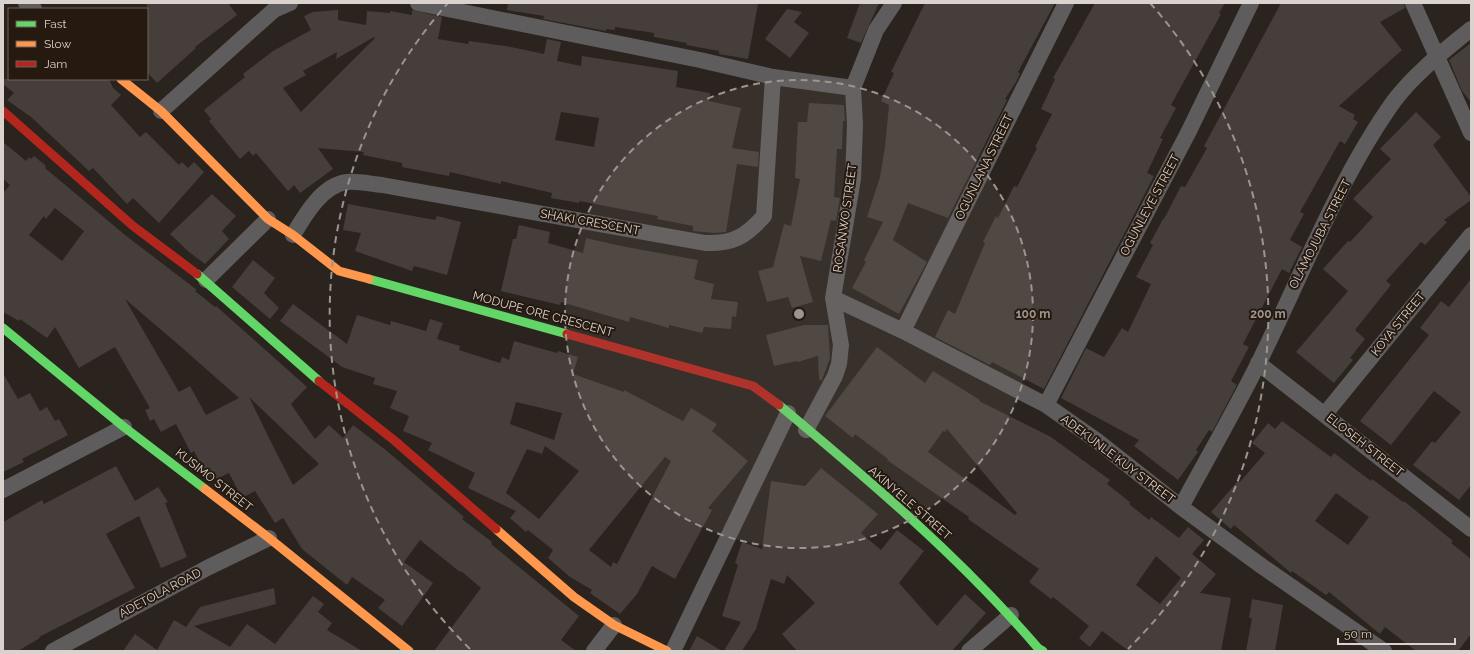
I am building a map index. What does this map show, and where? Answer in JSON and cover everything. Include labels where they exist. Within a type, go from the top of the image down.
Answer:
[{"type":"street","points":[[161,111],[274,10],[290,3]]},
{"type":"street","points":[[418,3],[700,60],[773,77],[853,88]]},
{"type":"street","name":"ROSANWO STREET","points":[[806,430],[835,376],[839,364],[841,345],[833,298],[853,179],[855,125],[853,88],[876,30],[894,3]]},
{"type":"street","name":"OGUNLANA STREET","points":[[902,331],[1066,3]]},
{"type":"street","name":"OGUNLEYE STREET","points":[[1046,405],[1189,131],[1251,3]]},
{"type":"street","points":[[1413,3],[1436,58],[1471,133]]},
{"type":"street","name":"OLAMOJUBA STREET","points":[[1181,507],[1258,363],[1309,255],[1358,160],[1394,101],[1436,58],[1471,29]]},
{"type":"street","name":"SHAKI CRESCENT","points":[[293,235],[317,201],[328,189],[347,182],[382,185],[705,243],[723,244],[736,240],[753,229],[764,216],[773,77]]},
{"type":"street","name":"MODUPE ORE CRESCENT","points":[[122,80],[161,111],[268,219],[293,235],[339,271],[734,379],[753,386],[788,413]]},
{"type":"street","points":[[3,111],[133,226],[206,280],[272,341],[344,402],[395,441],[574,597],[614,625],[667,651]]},
{"type":"street","points":[[206,280],[268,219]]},
{"type":"street","name":"KOYA STREET","points":[[1325,414],[1471,235]]},
{"type":"street","name":"ADEKUNLE KUY STREET","points":[[833,298],[902,331],[1046,405],[1096,440],[1181,507],[1384,651]]},
{"type":"street","name":"KUSIMO STREET","points":[[3,328],[124,427],[269,538],[409,651]]},
{"type":"street","name":"ELOSEH STREET","points":[[1258,363],[1471,529]]},
{"type":"street","points":[[673,651],[788,413]]},
{"type":"street","name":"AKINYELE STREET","points":[[788,413],[806,430],[925,530],[1011,615],[1038,648],[1043,651]]},
{"type":"street","points":[[3,490],[124,427]]},
{"type":"street","name":"ADETOLA ROAD","points":[[53,651],[209,567],[269,538]]},
{"type":"street","points":[[969,651],[1011,615]]},
{"type":"street","points":[[594,651],[614,625]]},
{"type":"building","points":[[147,3],[228,3],[237,15],[195,47],[196,48],[157,83],[148,73]]},
{"type":"building","points":[[508,3],[758,4],[748,59],[719,54],[719,51],[654,37],[654,33],[615,27],[615,30],[606,29],[606,31],[543,19],[544,16],[507,10]]},
{"type":"building","points":[[860,3],[879,3],[861,43],[847,38]]},
{"type":"building","points":[[925,3],[1055,3],[1018,72],[1020,74],[1005,99],[1007,100],[948,218],[908,203],[893,240],[927,262],[899,314],[852,288],[866,262],[864,260],[883,222],[867,217],[880,177],[885,147],[889,105],[881,101],[894,73],[891,72]]},
{"type":"building","points":[[1095,3],[1225,3],[1219,13],[1221,14],[1171,105],[1176,108],[1160,138],[1163,139],[1147,173],[1154,176],[1044,389],[992,362],[990,365],[935,337],[948,310],[955,314],[985,243],[983,242],[996,216],[998,218],[1014,186],[1017,187],[1037,148],[1035,147],[1052,114],[1041,109],[1055,79],[1053,78]]},
{"type":"building","points":[[1281,3],[1404,3],[1405,8],[1380,22],[1402,50],[1339,106],[1355,115],[1353,119],[1358,122],[1345,144],[1340,141],[1300,212],[1304,214],[1290,240],[1302,247],[1289,273],[1282,269],[1243,344],[1249,347],[1231,381],[1237,385],[1212,432],[1209,430],[1196,450],[1198,452],[1178,480],[1134,446],[1139,440],[1061,398],[1086,348],[1104,357],[1122,328],[1128,332],[1151,284],[1136,277],[1153,245],[1150,243],[1181,186],[1185,187],[1207,148],[1204,146]]},
{"type":"building","points":[[787,9],[802,12],[794,22],[809,33],[790,58],[765,39]]},
{"type":"building","points":[[338,10],[338,20],[366,25],[367,11],[390,13],[390,11],[412,15],[412,10],[442,17],[438,39],[468,44],[469,41],[511,47],[544,54],[547,39],[561,42],[557,61],[581,66],[582,56],[678,71],[676,87],[710,93],[709,101],[741,108],[732,148],[759,152],[758,167],[737,164],[726,232],[714,233],[693,231],[693,226],[657,219],[658,216],[579,201],[579,203],[551,198],[552,193],[501,181],[501,184],[450,172],[449,176],[402,167],[402,163],[363,155],[364,152],[318,148],[333,169],[300,193],[294,185],[288,191],[256,153],[253,156],[249,151],[240,159],[209,121],[211,119],[204,110],[245,77],[243,74],[273,51],[311,30],[304,16],[313,12]],"holes":[[[374,37],[375,38],[301,112],[283,88],[306,75],[303,71],[337,52],[336,59]],[[561,112],[599,118],[594,147],[555,140]]]},
{"type":"building","points":[[1471,43],[1471,102],[1462,91],[1449,60]]},
{"type":"building","points":[[3,79],[109,80],[113,88],[121,95],[111,105],[140,137],[146,132],[179,165],[182,162],[188,168],[194,162],[204,172],[159,223],[133,198],[127,204],[93,168],[89,171],[31,117],[7,100],[14,93],[3,84]]},
{"type":"building","points":[[809,103],[844,105],[845,121],[843,121],[842,149],[837,149],[834,197],[840,198],[836,221],[831,220],[821,261],[800,256],[813,302],[792,308],[788,297],[767,302],[758,271],[773,267],[784,224],[791,226],[800,179],[795,178],[798,122],[807,122]]},
{"type":"building","points":[[1416,112],[1441,137],[1433,145],[1471,197],[1471,200],[1444,220],[1447,222],[1425,245],[1421,242],[1386,281],[1391,285],[1355,330],[1365,339],[1350,358],[1353,360],[1334,383],[1296,352],[1348,291],[1323,269],[1348,241],[1350,242],[1373,217],[1353,199],[1391,159],[1380,149]]},
{"type":"building","points":[[3,142],[26,161],[29,157],[31,159],[34,156],[46,166],[45,168],[125,235],[197,290],[195,291],[215,307],[216,306],[307,387],[291,404],[315,439],[329,425],[343,438],[353,425],[387,451],[464,517],[462,519],[492,542],[491,544],[579,616],[561,640],[576,651],[434,651],[481,588],[461,571],[460,572],[420,540],[404,562],[433,583],[402,626],[378,608],[385,600],[352,577],[347,585],[302,549],[283,518],[275,523],[255,491],[242,498],[229,473],[214,480],[206,474],[194,451],[191,453],[176,424],[161,432],[154,419],[150,421],[145,410],[150,408],[115,347],[79,368],[55,327],[47,338],[20,319],[19,321],[3,312],[3,193],[10,185],[3,179]],"holes":[[[55,208],[84,231],[62,261],[29,235],[44,216],[46,219]],[[125,299],[239,398],[206,415],[190,386],[179,392]],[[249,397],[319,464],[293,485]]]},
{"type":"building","points":[[212,194],[236,216],[222,231],[229,239],[205,264],[189,252],[170,234]]},
{"type":"building","points":[[348,204],[435,220],[437,216],[461,222],[447,275],[414,266],[412,271],[355,251],[361,233],[343,230]]},
{"type":"building","points":[[519,225],[550,232],[548,243],[583,253],[586,238],[698,260],[694,279],[714,284],[711,299],[738,302],[736,317],[732,316],[731,329],[704,327],[702,333],[669,325],[669,328],[630,317],[629,322],[561,302],[560,305],[501,291],[513,239],[516,239]]},
{"type":"building","points":[[253,260],[275,278],[264,293],[279,308],[270,319],[232,287]]},
{"type":"building","points":[[1471,279],[1471,485],[1459,500],[1413,465],[1432,441],[1435,443],[1461,412],[1434,391],[1391,445],[1360,421],[1429,335],[1420,328],[1441,301],[1449,307]]},
{"type":"building","points":[[293,304],[347,344],[357,315],[390,325],[391,321],[426,331],[430,319],[443,323],[437,339],[460,346],[459,350],[500,363],[502,357],[509,360],[514,341],[557,353],[558,351],[578,357],[573,374],[624,392],[624,390],[683,421],[691,408],[717,424],[712,431],[748,461],[708,508],[712,510],[675,579],[652,566],[637,594],[620,614],[590,593],[592,590],[570,577],[548,558],[553,550],[528,530],[526,532],[510,518],[516,511],[468,488],[475,473],[428,450],[432,443],[403,431],[409,416],[390,408],[397,391],[373,384],[375,378],[342,367],[280,321]],"holes":[[[516,402],[562,413],[554,440],[510,424]],[[545,446],[579,471],[539,519],[506,493],[527,449],[542,454]],[[665,457],[671,461],[617,564],[613,562],[611,567],[589,550]]]},
{"type":"building","points":[[804,325],[828,325],[830,358],[822,380],[819,380],[818,356],[798,362],[774,366],[766,335]]},
{"type":"building","points":[[877,347],[925,383],[933,371],[980,400],[979,401],[1051,437],[1110,480],[1107,484],[1130,502],[1129,504],[1149,520],[1151,517],[1179,538],[1188,527],[1204,540],[1192,554],[1216,574],[1200,593],[1231,598],[1221,651],[1129,651],[1102,631],[1090,647],[1079,638],[1089,626],[1053,597],[1051,599],[1029,582],[1039,569],[968,519],[969,517],[887,460],[888,459],[855,434],[853,438],[825,416]],"holes":[[[947,429],[1017,513],[1015,515],[928,452],[943,431],[945,432]],[[1156,556],[1181,578],[1160,604],[1136,585]]]},
{"type":"building","points":[[3,373],[18,399],[30,393],[40,411],[47,407],[55,421],[59,419],[68,435],[22,459],[24,462],[3,472]]},
{"type":"building","points":[[1282,421],[1331,457],[1334,453],[1371,481],[1372,479],[1403,502],[1404,501],[1453,541],[1451,543],[1471,559],[1471,634],[1458,651],[1416,651],[1385,627],[1380,634],[1329,592],[1326,595],[1292,571],[1291,573],[1234,525],[1231,529],[1211,512],[1265,453],[1252,443],[1268,423],[1275,429]],"holes":[[[1336,493],[1369,517],[1348,545],[1315,521]]]},
{"type":"building","points":[[116,466],[135,501],[158,487],[168,502],[165,503],[187,557],[161,568],[139,516],[106,534],[135,588],[39,637],[40,638],[18,651],[3,651],[3,522],[42,500],[44,504]]},
{"type":"building","points":[[821,468],[878,514],[861,533],[881,550],[897,530],[924,551],[899,583],[937,626],[965,594],[986,613],[952,651],[797,651],[782,634],[815,603],[787,575],[784,584],[771,579],[756,629],[742,651],[724,651],[741,622],[722,616],[738,565],[735,563],[742,542],[762,549],[771,481],[805,486]]},
{"type":"building","points":[[274,588],[276,604],[194,626],[230,647],[247,624],[275,644],[313,596],[324,604],[318,612],[332,623],[327,630],[362,651],[123,651],[135,634],[157,650],[174,620],[186,627],[200,607]]},
{"type":"building","points":[[1252,599],[1283,605],[1275,651],[1246,651],[1252,618],[1249,618]]},
{"type":"building","points":[[697,636],[722,651],[689,651]]},
{"type":"traffic: fast","points":[[197,274],[319,381]]},
{"type":"traffic: fast","points":[[369,279],[567,334]]},
{"type":"traffic: fast","points":[[3,328],[124,427],[205,489]]},
{"type":"traffic: fast","points":[[779,405],[847,462],[946,551],[1038,648],[1043,651]]},
{"type":"traffic: slow","points":[[122,80],[161,111],[268,219],[293,235],[339,271],[369,279]]},
{"type":"traffic: slow","points":[[205,489],[269,538],[409,651]]},
{"type":"traffic: slow","points":[[496,529],[574,597],[614,625],[667,651]]},
{"type":"traffic: jam","points":[[3,111],[133,226],[197,274]]},
{"type":"traffic: jam","points":[[567,334],[753,386],[779,405]]},
{"type":"traffic: jam","points":[[319,381],[395,441],[496,529]]}]
